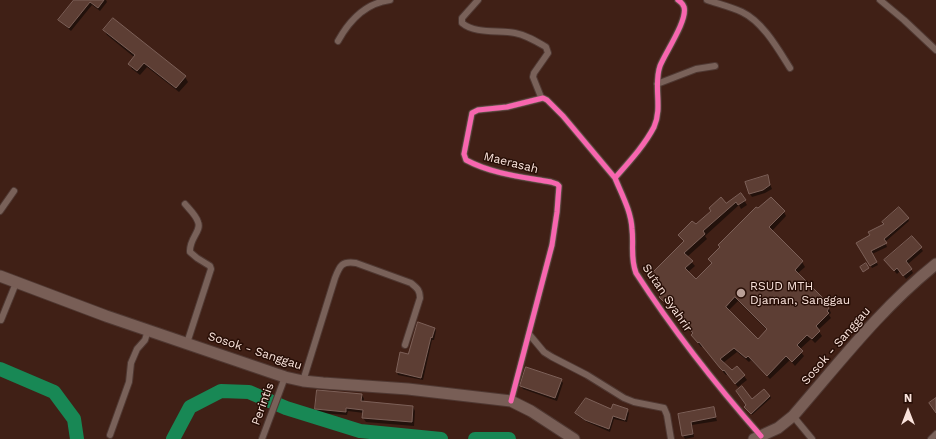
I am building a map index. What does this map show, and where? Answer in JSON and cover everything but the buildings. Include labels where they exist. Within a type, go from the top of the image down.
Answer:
[{"type":"highway","name":"Sosok - Sanggau","points":[[758,438],[778,428],[792,416],[866,330],[895,300],[936,264]]},
{"type":"highway","name":"Sosok - Sanggau","points":[[0,276],[106,316],[303,381],[408,389],[511,401],[531,411],[574,439]]},
{"type":"street","points":[[338,41],[349,23],[376,1],[390,0]]},
{"type":"street","points":[[478,0],[462,18],[462,23],[477,29],[524,35],[546,47],[548,53],[533,76],[541,97],[547,100],[563,116],[615,178],[634,156],[653,127],[658,111],[657,84],[660,66],[678,31],[685,12],[684,7],[678,0]]},
{"type":"street","points":[[707,0],[742,12],[753,18],[760,25],[790,68]]},
{"type":"street","points":[[880,0],[909,24],[936,50]]},
{"type":"street","points":[[657,84],[696,69],[715,66]]},
{"type":"street","name":"Maerasah","points":[[511,401],[552,246],[557,212],[558,186],[557,184],[551,182],[487,169],[466,160],[464,154],[472,113],[478,110],[507,107],[541,97]]},
{"type":"street","name":"Sutan Syahrir","points":[[615,178],[630,215],[633,230],[632,258],[636,272],[758,438]]},
{"type":"street","points":[[0,211],[14,191]]},
{"type":"street","points":[[185,204],[195,216],[199,226],[191,241],[190,252],[192,255],[210,266],[211,269],[187,343]]},
{"type":"street","points":[[303,381],[335,278],[342,264],[348,262],[356,263],[411,284],[417,288],[420,292],[420,298],[405,345]]},
{"type":"street","points":[[2,320],[16,283]]},
{"type":"street","points":[[110,435],[129,382],[131,364],[137,349],[145,340],[148,330]]},
{"type":"street","points":[[529,334],[544,352],[587,375],[624,398],[634,402],[664,408],[667,415],[671,439]]},
{"type":"street","name":"Perintis","points":[[262,439],[285,376]]},
{"type":"street","points":[[792,416],[812,439]]},
{"type":"street","points":[[931,439],[936,434]]},
{"type":"waterway","points":[[0,369],[54,392],[74,419],[77,439]]},
{"type":"waterway","points":[[173,439],[190,407],[221,391],[249,392],[286,408],[360,431],[441,439]]},
{"type":"waterway","points":[[475,439],[509,439]]},
{"type":"cycle path","points":[[678,0],[684,6],[683,20],[660,66],[657,81],[657,119],[654,127],[641,147],[615,178],[630,216],[633,262],[636,273],[696,357],[761,436]]},
{"type":"cycle path","points":[[511,401],[552,245],[559,186],[551,182],[519,177],[486,169],[466,160],[464,154],[472,113],[478,110],[507,107],[543,98],[563,116],[615,178]]},
{"type":"place","name":"RSUD MTH Djaman, Sanggau","points":[[741,293]]}]
